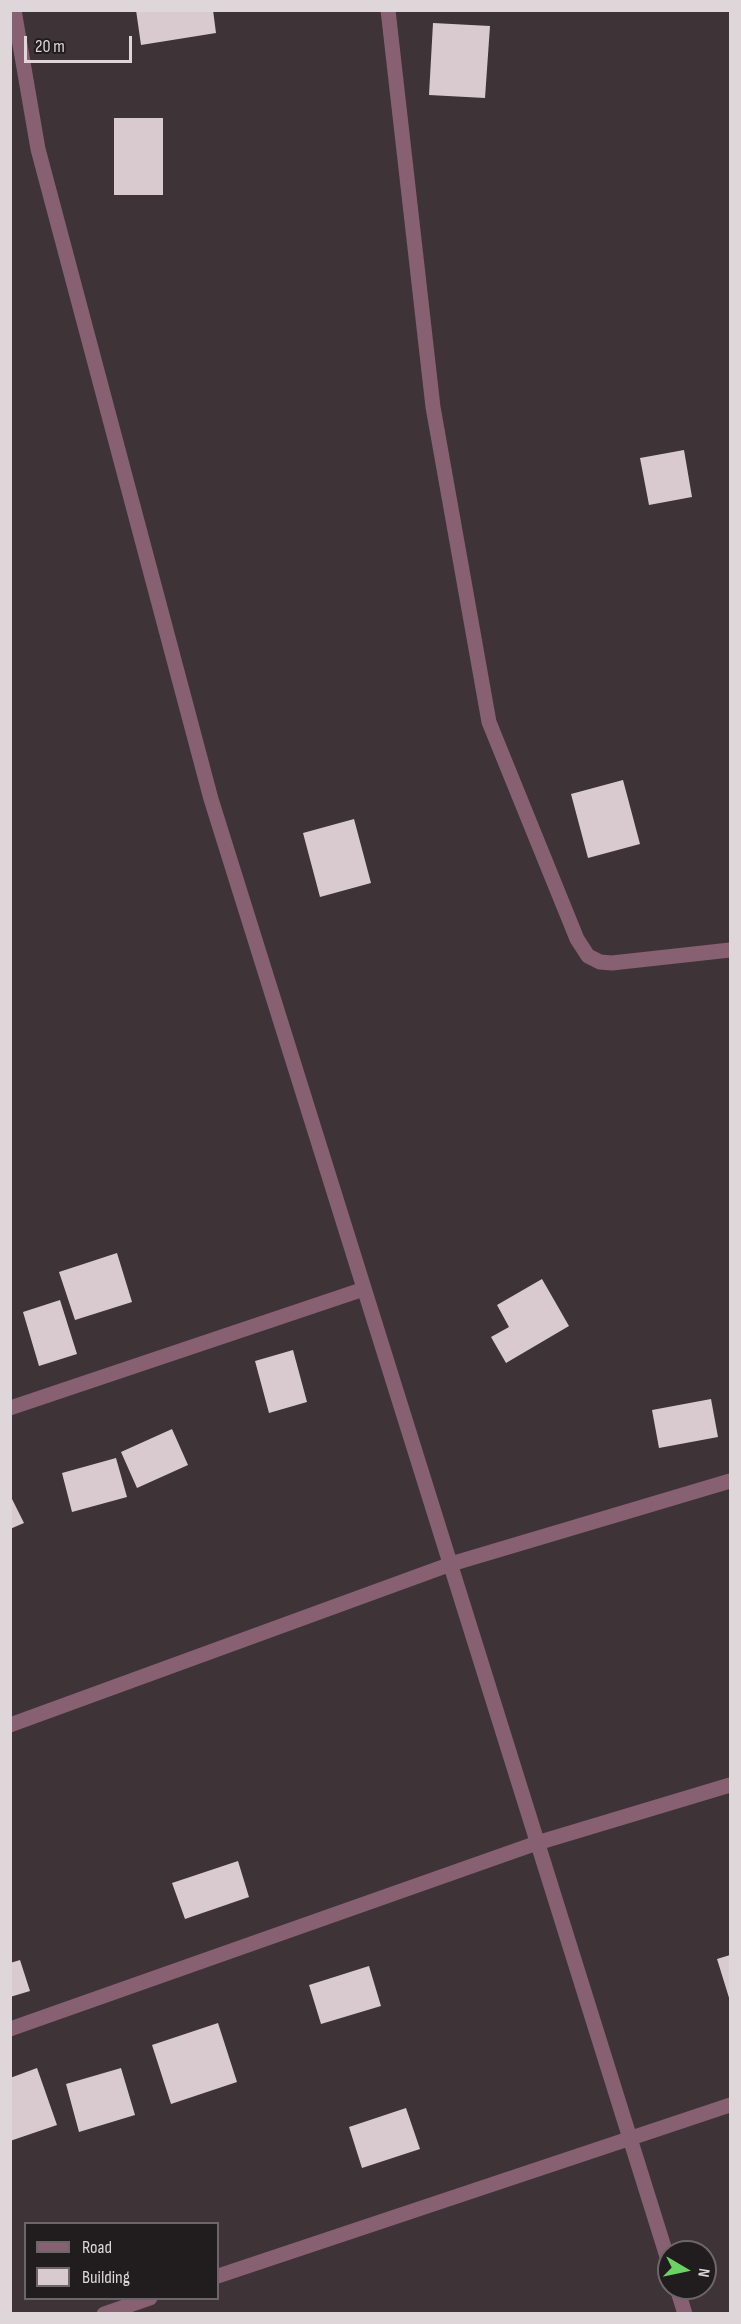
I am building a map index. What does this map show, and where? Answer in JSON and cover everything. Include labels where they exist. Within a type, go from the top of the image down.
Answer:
[{"type":"street","points":[[14,10],[38,149],[211,799],[662,2240]]},
{"type":"street","points":[[388,10],[434,407],[489,722],[577,939],[588,956],[600,962],[612,963],[730,950]]},
{"type":"street","points":[[10,1408],[364,1289]]},
{"type":"street","points":[[10,1725],[450,1564],[730,1481]]},
{"type":"street","points":[[10,2029],[537,1843],[730,1785]]},
{"type":"street","points":[[219,2276],[730,2105]]},
{"type":"street","points":[[104,2313],[144,2300]]},
{"type":"building","points":[[136,10],[213,10],[216,33],[141,45]]},
{"type":"building","points":[[433,23],[490,26],[485,98],[429,95]]},
{"type":"building","points":[[114,118],[163,118],[163,195],[114,195]]},
{"type":"building","points":[[684,450],[692,497],[649,505],[640,458]]},
{"type":"building","points":[[623,780],[640,844],[588,858],[571,794]]},
{"type":"building","points":[[354,819],[371,883],[320,897],[303,833]]},
{"type":"building","points":[[117,1253],[132,1302],[75,1320],[59,1272]]},
{"type":"building","points":[[542,1279],[569,1326],[506,1363],[491,1337],[509,1327],[497,1305]]},
{"type":"building","points":[[60,1300],[77,1354],[39,1366],[23,1312]]},
{"type":"building","points":[[293,1350],[307,1402],[269,1413],[255,1361]]},
{"type":"building","points":[[711,1399],[718,1437],[659,1448],[652,1410]]},
{"type":"building","points":[[172,1429],[188,1465],[137,1488],[121,1452]]},
{"type":"building","points":[[116,1458],[127,1497],[72,1512],[62,1473]]},
{"type":"building","points":[[10,1495],[24,1523],[10,1529]]},
{"type":"building","points":[[238,1861],[249,1897],[185,1919],[172,1883]]},
{"type":"building","points":[[730,1955],[730,2001],[717,1959]]},
{"type":"building","points":[[20,1960],[30,1991],[10,1997],[10,1963]]},
{"type":"building","points":[[369,1966],[381,2006],[321,2024],[309,1985]]},
{"type":"building","points":[[218,2023],[237,2082],[171,2104],[152,2045]]},
{"type":"building","points":[[37,2068],[57,2125],[10,2141],[10,2078]]},
{"type":"building","points":[[121,2068],[135,2115],[79,2132],[66,2084]]},
{"type":"building","points":[[406,2108],[420,2149],[362,2168],[349,2127]]}]
